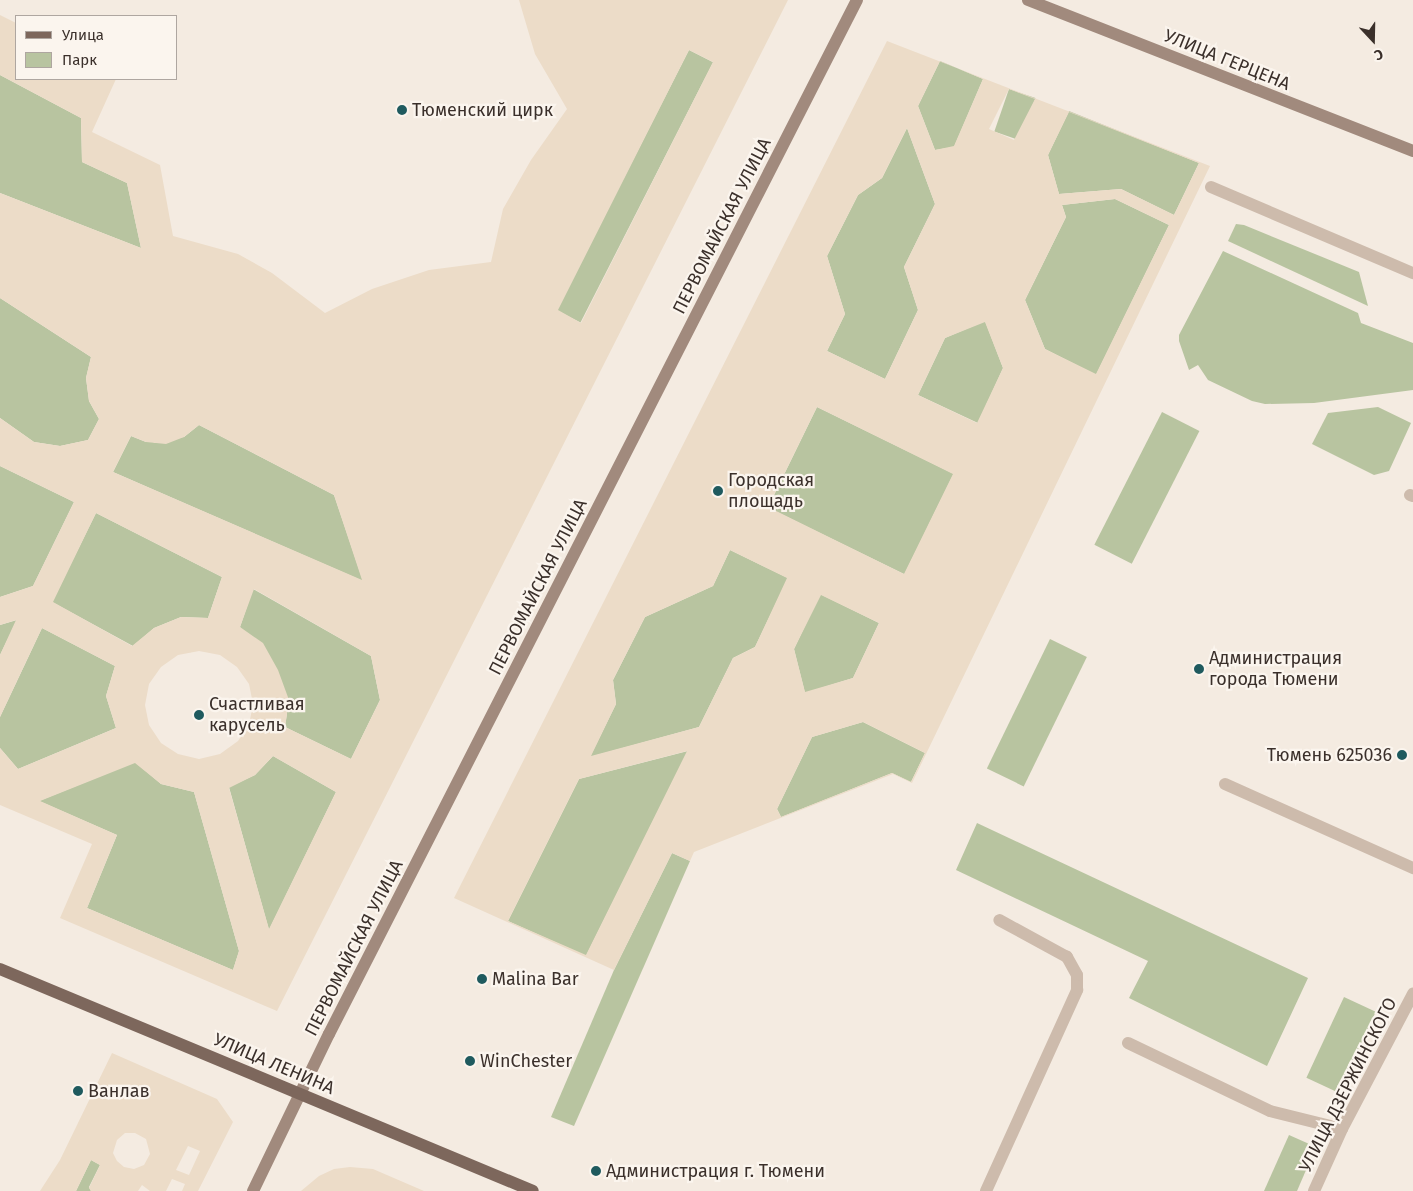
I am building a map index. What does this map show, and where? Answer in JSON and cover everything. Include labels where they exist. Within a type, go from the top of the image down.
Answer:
[{"type":"main road","name":"УЛИЦА ЛЕНИНА","points":[[0,969],[534,1191]]},
{"type":"street","name":"ПЕРВОМАЙСКАЯ УЛИЦА","points":[[253,1191],[338,1016],[857,0]]},
{"type":"street","name":"УЛИЦА ГЕРЦЕНА","points":[[1028,0],[1413,151]]},
{"type":"street","points":[[1211,187],[1413,273]]},
{"type":"street","points":[[1224,784],[1413,868]]},
{"type":"street","points":[[986,1191],[1077,990],[1077,975],[1067,957],[999,920]]},
{"type":"street","name":"УЛИЦА ДЗЕРЖИНСКОГО","points":[[1314,1191],[1342,1129],[1412,997]]},
{"type":"street","points":[[1128,1043],[1270,1111],[1342,1129]]},
{"type":"green space","points":[[689,50],[713,62],[580,322],[556,310]]},
{"type":"green space","points":[[940,61],[983,79],[954,147],[935,150],[918,106]]},
{"type":"green space","points":[[0,75],[81,118],[82,162],[127,183],[141,248],[0,193]]},
{"type":"green space","points":[[1009,89],[1035,98],[1021,141],[994,132]]},
{"type":"green space","points":[[1069,111],[1199,163],[1174,215],[1121,189],[1059,194],[1048,155]]},
{"type":"green space","points":[[907,128],[935,204],[904,267],[918,310],[885,379],[827,351],[845,314],[827,256],[858,195],[882,178]]},
{"type":"green space","points":[[1115,199],[1169,225],[1096,375],[1045,349],[1025,300],[1066,217],[1062,205]]},
{"type":"green space","points":[[1236,224],[1244,225],[1359,272],[1368,306],[1228,241]]},
{"type":"green space","points":[[1223,251],[1358,313],[1361,323],[1413,343],[1413,390],[1314,403],[1265,404],[1252,401],[1208,380],[1198,365],[1189,370],[1179,341],[1179,335]]},
{"type":"green space","points":[[0,298],[91,357],[86,378],[89,401],[99,419],[88,440],[60,446],[34,442],[0,418]]},
{"type":"green space","points":[[985,321],[1003,368],[978,423],[918,395],[945,338]]},
{"type":"green space","points":[[817,407],[954,474],[905,574],[768,508]]},
{"type":"green space","points":[[1378,407],[1411,423],[1389,471],[1374,475],[1312,444],[1328,413]]},
{"type":"green space","points":[[1162,412],[1199,431],[1132,564],[1094,545]]},
{"type":"green space","points":[[199,425],[334,495],[363,581],[113,472],[131,436],[146,442],[184,437]]},
{"type":"green space","points":[[0,466],[74,502],[33,586],[0,597]]},
{"type":"green space","points":[[96,513],[222,577],[208,618],[181,617],[154,628],[133,646],[52,602]]},
{"type":"green space","points":[[730,550],[788,578],[755,647],[733,658],[699,727],[590,757],[616,704],[613,680],[645,617],[713,586]]},
{"type":"green space","points":[[253,589],[371,656],[380,700],[351,759],[285,727],[289,700],[240,627]]},
{"type":"green space","points":[[820,594],[879,623],[853,678],[805,693],[794,649]]},
{"type":"green space","points":[[17,620],[0,655],[0,625]]},
{"type":"green space","points":[[42,628],[115,666],[106,696],[116,728],[18,769],[0,748],[0,717]]},
{"type":"green space","points":[[1050,639],[1087,657],[1024,786],[987,768]]},
{"type":"green space","points":[[863,722],[925,753],[911,782],[892,773],[781,817],[777,809],[812,737]]},
{"type":"green space","points":[[688,751],[586,956],[508,921],[579,779]]},
{"type":"green space","points":[[273,756],[336,792],[269,930],[229,787],[255,775]]},
{"type":"green space","points":[[135,762],[161,784],[194,792],[239,951],[233,970],[87,908],[117,835],[39,801]]},
{"type":"green space","points":[[977,823],[1308,978],[1267,1066],[1129,998],[1148,961],[956,870]]},
{"type":"green space","points":[[672,853],[690,861],[574,1126],[551,1117],[614,970]]},
{"type":"green space","points":[[1344,997],[1376,1012],[1338,1092],[1306,1078]]},
{"type":"green space","points":[[1289,1135],[1316,1147],[1297,1191],[1264,1191]]},
{"type":"green space","points":[[91,1160],[100,1165],[89,1187],[91,1191],[76,1191]]},
{"type":"shaded area","points":[[519,0],[788,0],[277,1011],[60,918],[92,844],[0,805],[0,748],[18,769],[116,728],[106,696],[115,666],[42,628],[0,717],[0,655],[16,620],[0,625],[0,597],[33,586],[74,502],[0,466],[0,418],[34,442],[60,446],[88,440],[99,419],[89,401],[86,378],[91,357],[0,298],[0,193],[141,248],[127,183],[82,162],[81,118],[0,75],[0,15],[15,22],[15,80],[116,80],[92,132],[160,165],[173,236],[238,254],[272,273],[325,313],[372,289],[429,270],[491,262],[503,209],[531,160],[567,109],[535,54]],"holes":[[[689,50],[713,62],[581,323],[558,310]],[[199,425],[334,495],[362,580],[113,472],[131,436],[146,442],[166,444],[184,437]],[[96,513],[222,577],[208,618],[181,617],[154,628],[132,646],[53,602]],[[254,589],[371,656],[380,700],[351,759],[285,727],[289,700],[278,670],[263,643],[240,627]],[[199,651],[220,655],[237,667],[249,684],[253,704],[249,725],[238,741],[220,754],[199,759],[178,754],[161,743],[149,725],[145,705],[149,684],[161,667],[178,655]],[[273,756],[336,792],[269,929],[229,788],[255,775]],[[135,763],[161,784],[194,792],[239,951],[233,970],[87,908],[117,835],[40,801]]]},
{"type":"shaded area","name":"Городская площадь","points":[[887,41],[940,61],[918,106],[935,150],[954,146],[983,79],[956,68],[1210,166],[912,783],[893,774],[694,852],[690,861],[672,853],[614,970],[454,898]],"holes":[[[1009,89],[1035,99],[1014,140],[989,129]],[[1069,112],[1199,163],[1174,215],[1121,189],[1059,194],[1048,155]],[[907,128],[935,204],[904,267],[918,310],[885,379],[827,351],[845,314],[827,256],[858,195],[882,178]],[[1115,199],[1169,225],[1096,374],[1045,349],[1025,300],[1066,217],[1062,205]],[[985,322],[1003,368],[977,423],[918,395],[945,338]],[[817,407],[953,474],[904,574],[768,507]],[[730,550],[787,578],[755,647],[733,658],[699,727],[591,756],[616,704],[613,680],[645,617],[713,586]],[[821,595],[879,623],[853,678],[805,692],[794,649]],[[863,722],[925,753],[911,782],[892,773],[781,817],[777,809],[812,737]],[[687,751],[586,955],[508,921],[579,779]]]},
{"type":"shaded area","points":[[112,1053],[217,1099],[233,1122],[198,1191],[182,1191],[185,1184],[172,1179],[166,1191],[150,1191],[142,1185],[138,1191],[91,1191],[89,1188],[100,1165],[91,1160],[76,1191],[40,1191],[60,1160]],"holes":[[[125,1133],[135,1133],[146,1139],[150,1154],[144,1165],[134,1169],[124,1167],[117,1161],[113,1153],[117,1140]],[[188,1146],[200,1151],[189,1175],[176,1170]]]},
{"type":"shaded area","points":[[350,1167],[373,1169],[424,1191],[301,1191],[319,1176],[334,1169]]},
{"type":"place","name":"Тюменский цирк","points":[[402,110]]},
{"type":"place","name":"Городская площадь","points":[[718,491]]},
{"type":"place","name":"Администрация города Тюмени","points":[[1199,669]]},
{"type":"place","name":"Счастливая карусель","points":[[199,715]]},
{"type":"place","name":"Тюмень 625036","points":[[1402,755]]},
{"type":"place","name":"Malina Bar","points":[[482,979]]},
{"type":"place","name":"WinChester","points":[[470,1061]]},
{"type":"place","name":"Ванлав","points":[[78,1091]]},
{"type":"place","name":"Администрация г. Тюмени","points":[[596,1171]]}]
